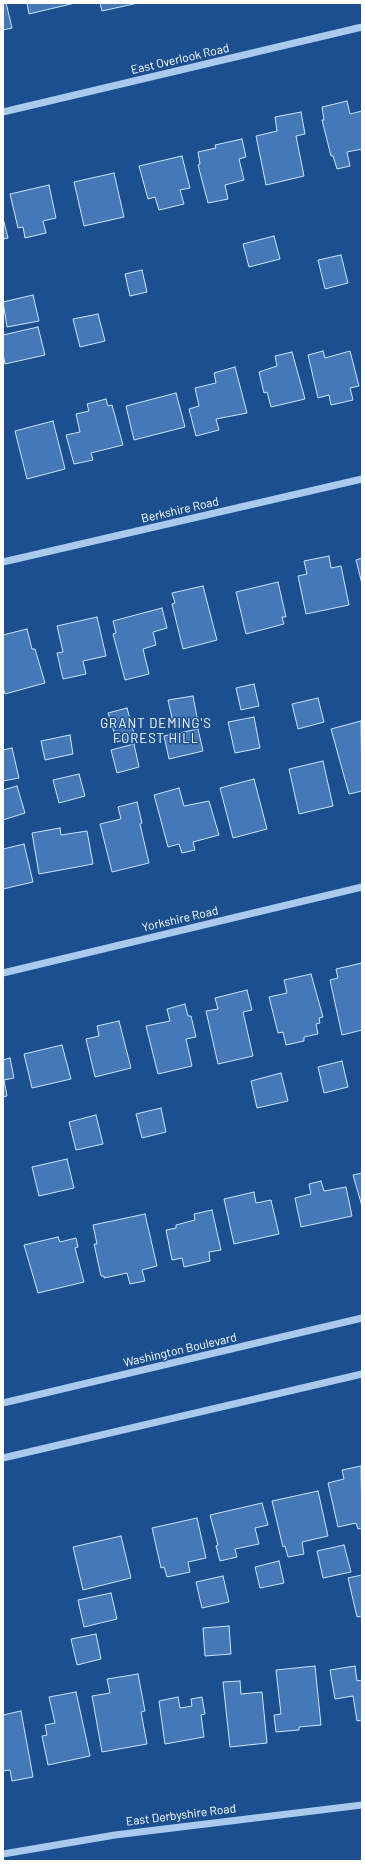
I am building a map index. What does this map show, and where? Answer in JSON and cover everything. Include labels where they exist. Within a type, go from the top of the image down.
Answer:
[{"type":"street","name":"East Overlook Road","points":[[3,112],[362,27]]},
{"type":"street","name":"Berkshire Road","points":[[3,562],[362,479]]},
{"type":"street","name":"Yorkshire Road","points":[[3,973],[362,887]]},
{"type":"street","name":"Washington Boulevard","points":[[3,1403],[362,1318]]},
{"type":"street","points":[[3,1458],[362,1374]]},
{"type":"street","name":"East Derbyshire Road","points":[[3,1854],[115,1835],[362,1805]]},
{"type":"building","points":[[3,3],[6,3],[12,28],[3,30]]},
{"type":"building","points":[[27,3],[75,3],[29,14]]},
{"type":"building","points":[[100,3],[138,3],[102,11]]},
{"type":"building","points":[[347,101],[350,114],[362,111],[362,149],[347,152],[350,166],[337,169],[333,156],[331,156],[322,120],[324,120],[322,107]]},
{"type":"building","points":[[301,112],[305,134],[296,136],[304,176],[266,185],[256,136],[277,131],[275,117]]},
{"type":"building","points":[[242,139],[246,157],[239,159],[244,180],[225,185],[228,199],[208,203],[198,165],[200,164],[198,152],[216,148],[215,145]]},
{"type":"building","points":[[182,156],[190,188],[180,190],[184,204],[159,210],[155,197],[148,199],[139,166]]},
{"type":"building","points":[[114,173],[124,217],[84,226],[74,182]]},
{"type":"building","points":[[49,185],[56,218],[43,221],[46,233],[25,238],[23,227],[18,228],[10,194]]},
{"type":"building","points":[[3,218],[8,238],[3,239]]},
{"type":"building","points":[[274,236],[280,259],[249,267],[243,244]]},
{"type":"building","points":[[341,255],[348,283],[325,289],[318,260]]},
{"type":"building","points":[[142,270],[147,292],[130,296],[125,274]]},
{"type":"building","points":[[33,295],[39,321],[7,327],[3,302]]},
{"type":"building","points":[[98,314],[105,341],[80,347],[73,319]]},
{"type":"building","points":[[38,327],[45,355],[5,364],[3,354],[3,335]]},
{"type":"building","points":[[323,351],[325,358],[350,351],[359,386],[350,388],[353,400],[331,405],[329,395],[318,398],[308,355]]},
{"type":"building","points":[[292,352],[305,399],[271,407],[267,392],[264,393],[259,372],[277,366],[275,356]]},
{"type":"building","points":[[235,367],[247,413],[216,419],[219,430],[196,436],[189,409],[199,406],[195,388],[216,383],[214,373]]},
{"type":"building","points":[[176,393],[185,427],[134,440],[126,406]]},
{"type":"building","points":[[106,399],[108,406],[112,405],[123,445],[91,453],[93,460],[74,464],[66,435],[80,432],[76,414],[89,411],[87,404]]},
{"type":"building","points":[[53,421],[65,469],[27,479],[15,431]]},
{"type":"building","points":[[329,556],[331,568],[341,566],[349,605],[306,614],[298,576],[307,574],[304,561]]},
{"type":"building","points":[[362,558],[362,584],[356,560]]},
{"type":"building","points":[[278,582],[286,617],[282,617],[284,624],[246,634],[236,592]]},
{"type":"building","points":[[203,586],[217,640],[183,649],[172,604],[175,603],[172,593]]},
{"type":"building","points":[[162,608],[167,628],[153,632],[156,645],[143,649],[149,674],[125,680],[113,634],[116,633],[113,621]]},
{"type":"building","points":[[97,617],[106,656],[83,661],[86,674],[63,679],[57,653],[63,652],[57,626]]},
{"type":"building","points":[[27,629],[32,649],[35,649],[45,683],[5,694],[3,687],[3,635]]},
{"type":"building","points":[[254,684],[259,706],[241,710],[236,688]]},
{"type":"building","points":[[193,696],[198,722],[174,727],[168,700]]},
{"type":"building","points":[[318,698],[324,722],[298,729],[292,704]]},
{"type":"building","points":[[127,708],[135,737],[117,742],[108,713]]},
{"type":"building","points":[[254,717],[260,748],[235,753],[228,722]]},
{"type":"building","points":[[361,721],[362,791],[349,794],[331,729]]},
{"type":"building","points":[[198,729],[203,751],[169,759],[164,736]]},
{"type":"building","points":[[70,735],[73,754],[45,760],[41,741]]},
{"type":"building","points":[[134,744],[139,767],[117,773],[111,750]]},
{"type":"building","points":[[12,748],[19,778],[3,781],[3,750]]},
{"type":"building","points":[[323,761],[333,806],[299,814],[289,769]]},
{"type":"building","points":[[79,774],[85,796],[59,803],[53,780]]},
{"type":"building","points":[[254,779],[267,829],[233,838],[220,788]]},
{"type":"building","points":[[17,786],[25,813],[3,820],[3,790]]},
{"type":"building","points":[[179,788],[184,806],[209,801],[219,835],[193,842],[195,850],[182,853],[179,844],[168,847],[154,795]]},
{"type":"building","points":[[137,802],[142,823],[140,824],[149,863],[112,872],[100,824],[121,819],[118,807]]},
{"type":"building","points":[[60,828],[61,835],[87,831],[93,864],[39,874],[32,833]]},
{"type":"building","points":[[24,844],[33,882],[3,889],[3,849]]},
{"type":"building","points":[[362,963],[362,1030],[342,1035],[330,980],[338,978],[336,969]]},
{"type":"building","points":[[311,974],[323,1017],[319,1018],[320,1023],[316,1024],[318,1034],[304,1037],[304,1041],[286,1045],[283,1032],[278,1033],[269,997],[287,993],[284,980]]},
{"type":"building","points":[[247,990],[252,1010],[243,1012],[253,1056],[218,1064],[206,1011],[218,1009],[215,998]]},
{"type":"building","points":[[185,1004],[188,1016],[191,1016],[196,1037],[186,1039],[192,1066],[158,1074],[146,1026],[170,1021],[167,1009]]},
{"type":"building","points":[[119,1021],[131,1068],[95,1077],[86,1039],[99,1036],[97,1026]]},
{"type":"building","points":[[62,1045],[71,1079],[32,1088],[24,1054]]},
{"type":"building","points":[[10,1058],[14,1078],[4,1080],[7,1096],[3,1097],[3,1060]]},
{"type":"building","points":[[342,1061],[348,1087],[324,1093],[318,1067]]},
{"type":"building","points":[[281,1073],[288,1101],[257,1108],[251,1081]]},
{"type":"building","points":[[161,1108],[166,1132],[142,1138],[136,1114]]},
{"type":"building","points":[[96,1115],[103,1144],[76,1150],[69,1122]]},
{"type":"building","points":[[67,1159],[74,1188],[39,1196],[32,1167]]},
{"type":"building","points":[[362,1173],[362,1206],[353,1175]]},
{"type":"building","points":[[321,1181],[324,1191],[346,1187],[352,1216],[301,1227],[295,1198],[311,1194],[309,1184]]},
{"type":"building","points":[[254,1192],[256,1203],[271,1200],[279,1234],[234,1244],[224,1199]]},
{"type":"building","points":[[212,1210],[221,1250],[209,1252],[210,1261],[184,1267],[182,1258],[172,1260],[166,1230],[176,1228],[176,1225],[195,1220],[194,1214]]},
{"type":"building","points":[[145,1214],[157,1266],[142,1270],[145,1281],[130,1284],[127,1273],[104,1278],[104,1276],[101,1276],[94,1244],[97,1244],[93,1225]]},
{"type":"building","points":[[58,1237],[60,1242],[76,1238],[78,1247],[75,1248],[84,1282],[38,1293],[24,1245]]},
{"type":"building","points":[[361,1466],[362,1528],[358,1529],[356,1523],[338,1527],[328,1483],[344,1479],[342,1470]]},
{"type":"building","points":[[318,1491],[328,1536],[302,1542],[304,1554],[288,1557],[285,1546],[283,1547],[272,1501]]},
{"type":"building","points":[[262,1503],[268,1525],[255,1528],[259,1544],[235,1549],[237,1557],[220,1561],[216,1546],[218,1545],[210,1515]]},
{"type":"building","points":[[197,1518],[206,1558],[188,1562],[190,1572],[167,1577],[164,1567],[161,1568],[152,1528]]},
{"type":"building","points":[[121,1536],[131,1578],[83,1590],[73,1547]]},
{"type":"building","points":[[344,1545],[351,1572],[323,1578],[317,1551]]},
{"type":"building","points":[[279,1561],[284,1583],[260,1588],[255,1567]]},
{"type":"building","points":[[362,1575],[362,1616],[357,1617],[348,1578]]},
{"type":"building","points":[[223,1576],[229,1602],[202,1608],[196,1582]]},
{"type":"building","points":[[111,1593],[117,1619],[84,1627],[78,1600]]},
{"type":"building","points":[[229,1626],[231,1654],[205,1656],[203,1628]]},
{"type":"building","points":[[96,1634],[101,1659],[77,1665],[71,1639]]},
{"type":"building","points":[[315,1666],[321,1725],[299,1727],[299,1730],[276,1732],[274,1715],[281,1714],[276,1670]]},
{"type":"building","points":[[355,1666],[357,1681],[362,1680],[362,1720],[357,1721],[353,1696],[335,1699],[330,1670]]},
{"type":"building","points":[[138,1674],[145,1711],[141,1712],[147,1744],[102,1752],[92,1696],[110,1693],[107,1679]]},
{"type":"building","points":[[240,1681],[241,1694],[262,1692],[267,1743],[230,1747],[223,1682]]},
{"type":"building","points":[[76,1692],[90,1756],[48,1765],[42,1736],[47,1735],[45,1725],[55,1723],[49,1697]]},
{"type":"building","points":[[178,1697],[180,1708],[192,1706],[191,1699],[202,1697],[205,1714],[201,1715],[204,1737],[165,1744],[159,1701]]},
{"type":"building","points":[[21,1711],[33,1777],[12,1781],[10,1770],[3,1771],[3,1715]]},
{"type":"district","name":"GRANT DEMING'S FOREST HILL","points":[[156,732]]}]
